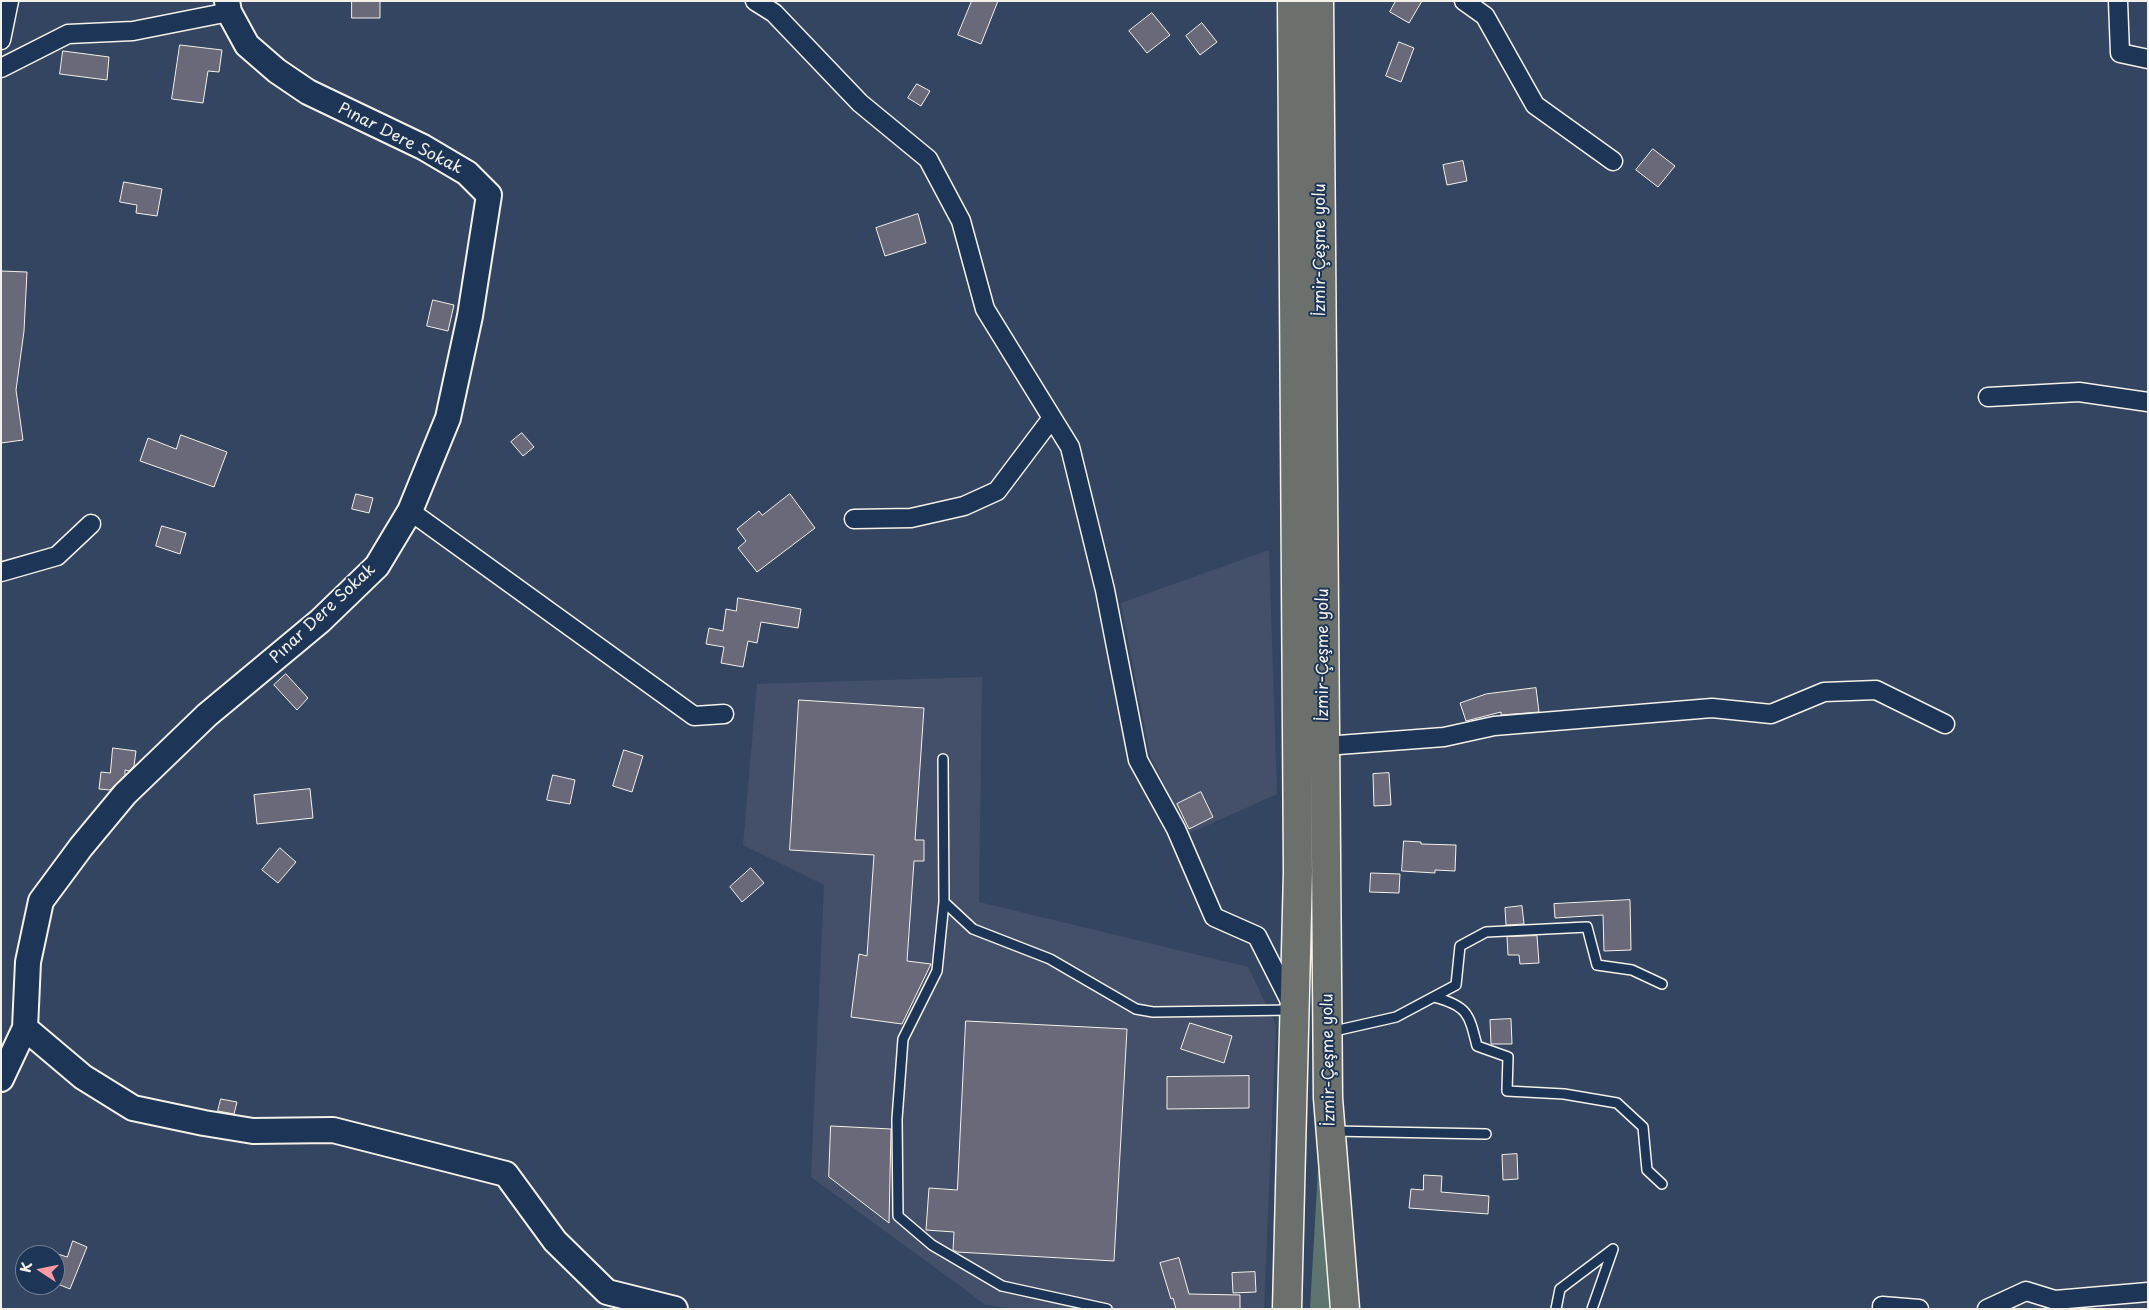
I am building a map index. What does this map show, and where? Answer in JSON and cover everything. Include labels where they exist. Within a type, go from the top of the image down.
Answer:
[{"type":"highway","name":"İzmir-Çeşme yolu","points":[[1287,1309],[1298,862],[1292,1]]},
{"type":"highway","name":"İzmir-Çeşme yolu","points":[[1319,1],[1328,1098],[1346,1309]]},
{"type":"street","points":[[1,40],[9,1]]},
{"type":"street","points":[[755,1],[774,13],[860,103],[928,159],[961,221],[985,309],[1070,447],[1105,590],[1138,760],[1176,829],[1214,917],[1256,936],[1294,1010]]},
{"type":"street","points":[[1464,1],[1485,16],[1535,105],[1613,161]]},
{"type":"street","points":[[2118,1],[2120,53],[2148,59]]},
{"type":"street","points":[[1,68],[68,34],[133,31],[228,7]]},
{"type":"street","name":"Pınar Dere Sokak","points":[[1,1079],[25,1028],[28,962],[41,901],[81,847],[125,794],[194,728],[320,621],[377,566],[410,511],[448,418],[470,316],[489,195],[467,173],[423,147],[308,92],[277,72],[247,46],[228,7]]},
{"type":"street","points":[[1988,397],[2079,392],[2148,402]]},
{"type":"street","points":[[854,519],[911,518],[964,506],[997,491],[1052,418]]},
{"type":"street","points":[[410,511],[694,716],[724,714]]},
{"type":"street","points":[[1,572],[57,556],[92,524]]},
{"type":"street","points":[[1325,746],[1444,738],[1494,726],[1704,708],[1771,714],[1824,692],[1876,690],[1945,724]]},
{"type":"street","points":[[25,1028],[83,1077],[133,1108],[253,1131],[333,1130],[506,1174],[555,1241],[607,1292],[675,1309]]},
{"type":"street","points":[[1987,1309],[2026,1292],[2055,1300],[2148,1292]]},
{"type":"street","points":[[1882,1309],[1882,1306],[1919,1309]]},
{"type":"lane","points":[[943,759],[944,902],[937,970],[903,1040],[897,1119],[898,1216],[932,1245],[1002,1286],[1107,1309]]},
{"type":"lane","points":[[944,902],[973,929],[1050,959],[1136,1009],[1153,1012],[1294,1010]]},
{"type":"lane","points":[[1327,1032],[1396,1017],[1456,985],[1460,946],[1486,932],[1587,927],[1597,965],[1632,970],[1662,984]]},
{"type":"lane","points":[[1434,997],[1453,1002],[1470,1016],[1477,1046],[1508,1057],[1507,1090],[1564,1094],[1618,1103],[1643,1127],[1648,1170],[1662,1184]]},
{"type":"lane","points":[[1330,1131],[1486,1134]]},
{"type":"lane","points":[[1556,1309],[1560,1289],[1613,1249],[1592,1309]]},
{"type":"shaded area","points":[[1269,550],[1277,794],[1188,834],[1150,755],[1121,603]]},
{"type":"shaded area","points":[[982,677],[979,902],[1248,967],[1276,1025],[1264,1309],[1015,1309],[986,1305],[811,1177],[824,885],[743,845],[757,684]]},
{"type":"green space","points":[[1318,1071],[1343,1309],[1310,1309],[1318,1169]]},
{"type":"building","points":[[352,1],[380,1],[380,18],[352,18]]},
{"type":"building","points":[[972,1],[998,1],[981,44],[958,35]]},
{"type":"building","points":[[1396,1],[1422,1],[1409,23],[1390,12]]},
{"type":"building","points":[[1152,13],[1170,35],[1147,53],[1129,31]]},
{"type":"building","points":[[1202,23],[1217,42],[1200,55],[1186,36]]},
{"type":"building","points":[[1399,42],[1414,48],[1401,82],[1386,76]]},
{"type":"building","points":[[180,45],[222,50],[219,72],[208,71],[203,103],[172,99]]},
{"type":"building","points":[[63,51],[109,57],[107,80],[60,74]]},
{"type":"building","points":[[917,84],[930,91],[921,106],[908,98]]},
{"type":"building","points":[[1653,149],[1675,166],[1658,187],[1636,170]]},
{"type":"building","points":[[1463,161],[1467,181],[1447,185],[1443,165]]},
{"type":"building","points":[[124,182],[162,189],[157,216],[136,213],[137,205],[120,202]]},
{"type":"building","points":[[918,214],[926,243],[885,256],[876,228]]},
{"type":"building","points":[[1,271],[27,272],[24,331],[16,390],[23,440],[1,443]]},
{"type":"building","points":[[433,300],[454,305],[448,331],[427,326]]},
{"type":"building","points":[[522,433],[534,447],[523,456],[511,442]]},
{"type":"building","points":[[181,435],[227,452],[214,487],[140,461],[148,438],[176,449]]},
{"type":"building","points":[[356,494],[373,498],[369,513],[352,509]]},
{"type":"building","points":[[790,494],[815,528],[757,572],[738,548],[746,541],[737,529],[759,511],[762,515]]},
{"type":"building","points":[[162,526],[186,533],[180,554],[156,546]]},
{"type":"building","points":[[738,598],[801,609],[798,628],[761,622],[757,643],[748,641],[743,667],[721,663],[724,647],[706,644],[709,628],[723,631],[726,609],[736,611]]},
{"type":"building","points":[[286,674],[308,698],[297,710],[274,685]]},
{"type":"building","points":[[1536,688],[1539,712],[1501,715],[1501,712],[1466,721],[1460,703],[1486,694]]},
{"type":"building","points":[[799,700],[924,708],[915,840],[924,840],[924,861],[914,861],[907,961],[931,964],[902,1024],[851,1017],[859,954],[867,956],[874,855],[790,850]]},
{"type":"building","points":[[113,748],[136,751],[134,766],[129,771],[125,770],[125,775],[110,790],[99,789],[101,772],[110,773]]},
{"type":"building","points":[[624,750],[643,756],[632,792],[613,786]]},
{"type":"building","points":[[1389,773],[1391,805],[1374,806],[1373,774]]},
{"type":"building","points":[[553,775],[575,780],[570,804],[547,800]]},
{"type":"building","points":[[310,789],[313,818],[257,824],[254,795]]},
{"type":"building","points":[[1201,792],[1213,817],[1189,829],[1177,804]]},
{"type":"building","points":[[1404,841],[1421,842],[1421,844],[1456,845],[1455,871],[1435,870],[1435,873],[1402,871]]},
{"type":"building","points":[[280,848],[296,862],[278,883],[262,870]]},
{"type":"building","points":[[751,868],[764,883],[742,902],[730,887]]},
{"type":"building","points":[[1371,873],[1400,874],[1399,893],[1370,892]]},
{"type":"building","points":[[1630,900],[1631,950],[1604,951],[1603,915],[1555,918],[1554,904]]},
{"type":"building","points":[[1522,906],[1524,924],[1506,925],[1505,908]]},
{"type":"building","points":[[1537,936],[1539,963],[1520,964],[1519,955],[1508,955],[1507,937]]},
{"type":"building","points":[[1511,1019],[1512,1044],[1491,1044],[1490,1020]]},
{"type":"building","points":[[966,1021],[1127,1029],[1114,1261],[957,1252],[953,1250],[954,1232],[926,1230],[929,1188],[957,1190]]},
{"type":"building","points":[[1190,1023],[1232,1036],[1224,1063],[1181,1049]]},
{"type":"building","points":[[1249,1076],[1249,1108],[1167,1109],[1167,1077]]},
{"type":"building","points":[[221,1099],[237,1102],[234,1114],[218,1111]]},
{"type":"building","points":[[831,1126],[891,1129],[889,1223],[829,1177]]},
{"type":"building","points":[[1517,1154],[1518,1179],[1503,1180],[1502,1155]]},
{"type":"building","points":[[1424,1175],[1442,1176],[1441,1192],[1489,1196],[1488,1214],[1409,1208],[1411,1189],[1423,1190]]},
{"type":"building","points":[[73,1241],[87,1247],[70,1289],[65,1287],[65,1256],[67,1257]]},
{"type":"building","points":[[1179,1258],[1189,1294],[1240,1295],[1240,1309],[1176,1309],[1160,1263]]},
{"type":"building","points":[[1255,1272],[1256,1292],[1233,1293],[1232,1273]]}]
